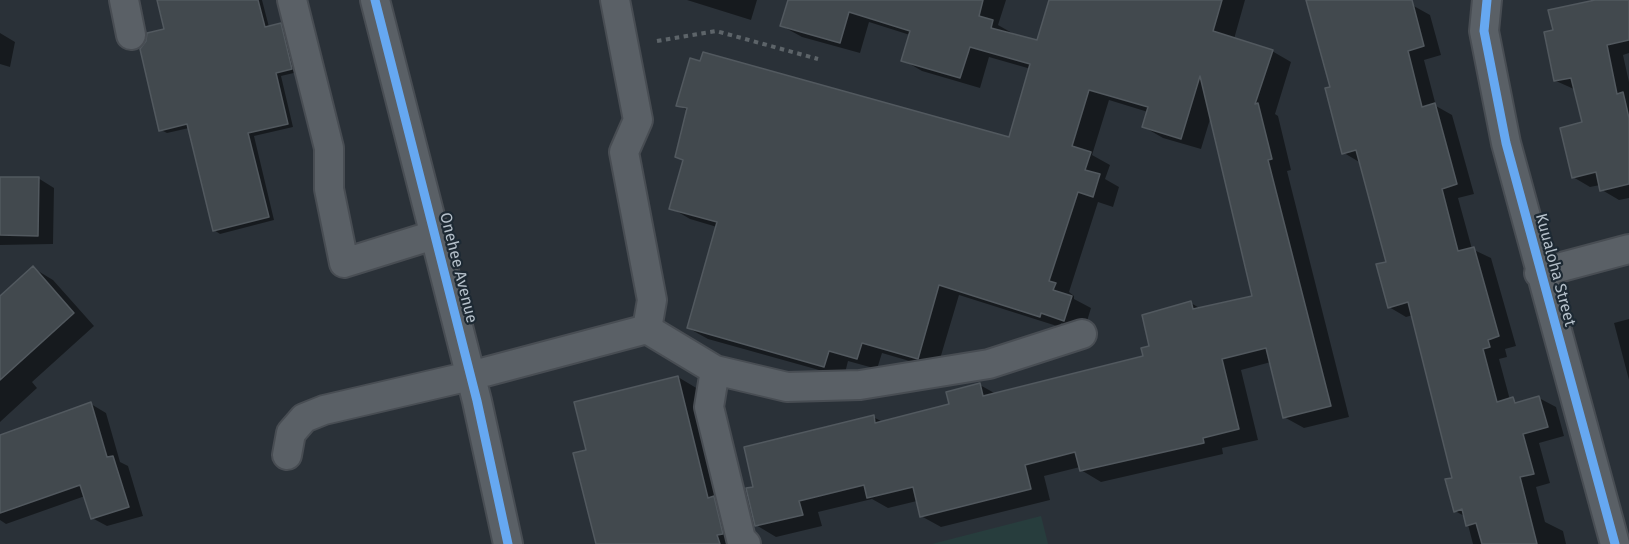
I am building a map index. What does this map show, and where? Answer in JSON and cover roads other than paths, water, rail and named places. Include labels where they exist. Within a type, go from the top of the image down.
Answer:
[{"type":"street","points":[[124,0],[131,34]]},
{"type":"street","points":[[292,0],[328,148],[329,189],[344,263],[434,235]]},
{"type":"street","name":"Onehee Avenue","points":[[375,0],[470,376],[508,544]]},
{"type":"street","points":[[615,0],[638,120],[624,152],[652,300],[647,329]]},
{"type":"street","name":"Kuualoha Street","points":[[1487,0],[1484,31],[1506,143],[1539,273],[1615,544]]},
{"type":"street","points":[[1539,273],[1629,249]]},
{"type":"street","points":[[287,455],[291,433],[304,418],[324,410],[470,376],[647,329],[715,370],[787,387],[860,385],[990,364],[1082,333]]},
{"type":"street","points":[[715,370],[709,407],[741,539],[746,544]]}]
